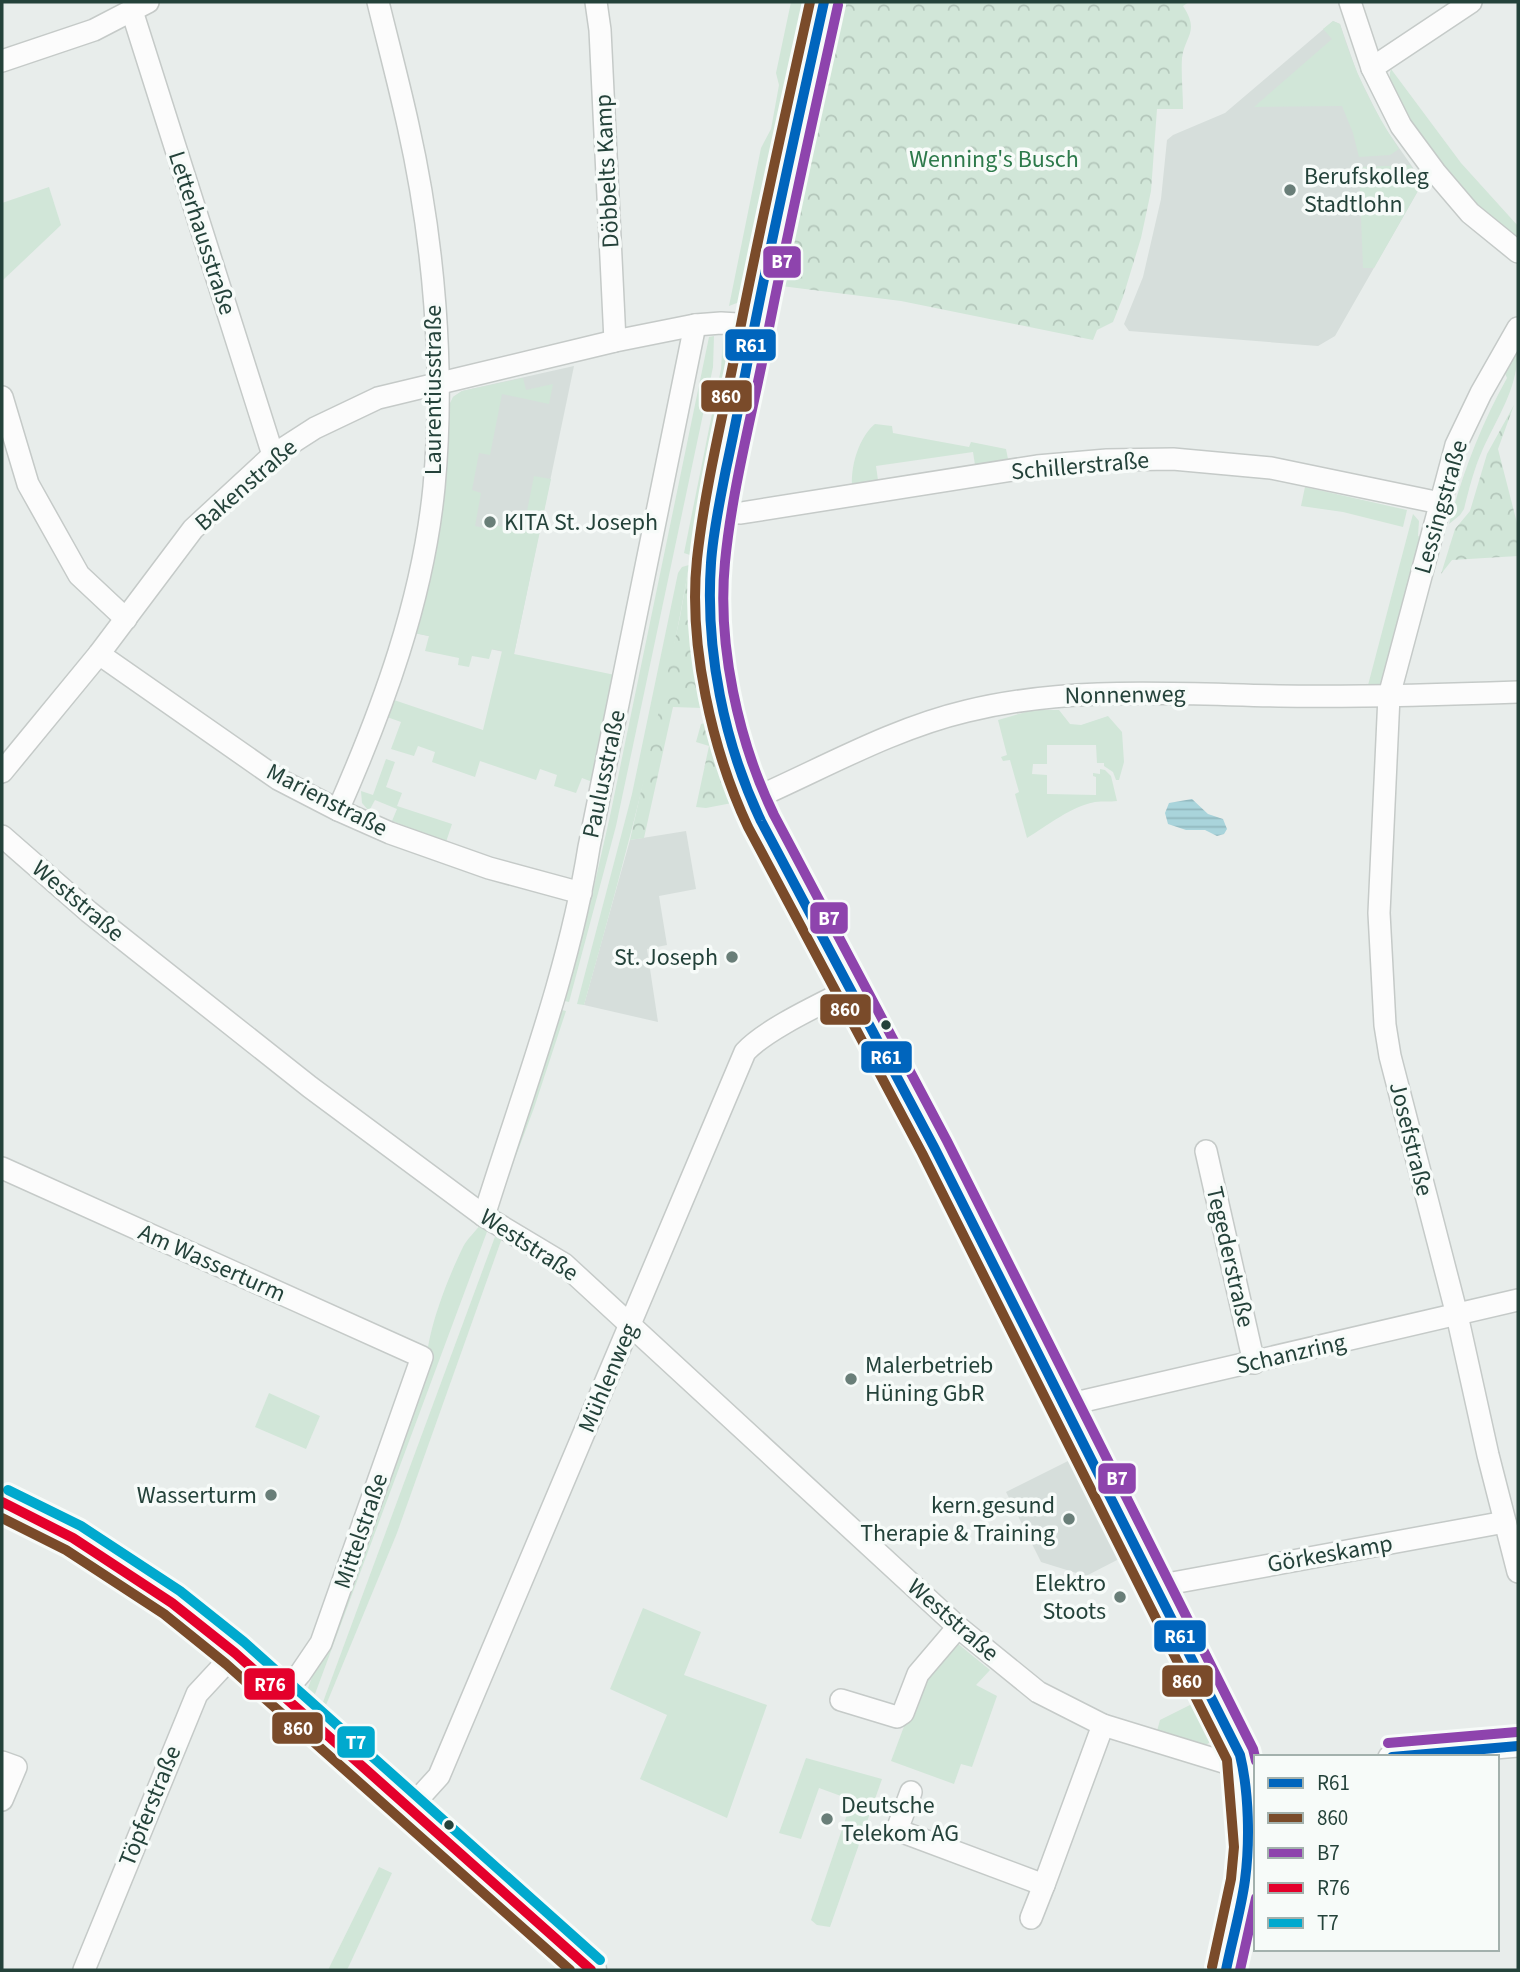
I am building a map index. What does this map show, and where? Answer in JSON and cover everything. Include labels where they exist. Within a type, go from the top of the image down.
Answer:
[{"type":"main road","points":[[2,1502],[73,1538],[138,1579],[234,1653],[591,1970]]},
{"type":"street","name":"Laurentiusstraße","points":[[338,810],[370,739],[388,687],[411,605],[434,488],[438,382],[430,255],[409,127],[379,2]]},
{"type":"street","name":"Döbbelts Kamp","points":[[596,2],[600,30],[615,341]]},
{"type":"street","points":[[824,2],[755,325],[718,512],[711,562],[713,646],[727,729],[751,800],[934,1147],[1063,1408],[1249,1768],[1245,1881],[1226,1970]]},
{"type":"street","points":[[1350,2],[1372,68],[1401,126],[1435,173],[1470,213],[1518,252]]},
{"type":"street","points":[[1372,68],[1471,2]]},
{"type":"street","points":[[2,61],[94,30],[140,6]]},
{"type":"street","name":"Letterhausstraße","points":[[140,6],[273,455]]},
{"type":"street","name":"Bakenstraße","points":[[2,772],[99,654],[193,529],[273,455],[314,428],[378,398],[438,382],[695,325],[755,325]]},
{"type":"street","name":"Paulusstraße","points":[[484,1216],[567,953],[695,325]]},
{"type":"street","name":"Lessingstraße","points":[[1389,696],[1455,445],[1518,328]]},
{"type":"street","points":[[2,397],[28,484],[79,575],[126,619]]},
{"type":"street","name":"Schillerstraße","points":[[718,512],[741,513],[1048,464],[1173,459],[1271,468],[1440,503]]},
{"type":"street","name":"Marienstraße","points":[[99,654],[278,779],[338,810],[390,833],[477,863],[581,893]]},
{"type":"street","name":"Nonnenweg","points":[[751,800],[876,742],[920,725],[964,711],[1049,696],[1104,692],[1389,696],[1518,692]]},
{"type":"street","name":"Josefstraße","points":[[1389,696],[1380,883],[1385,1025],[1390,1056],[1457,1315],[1518,1572]]},
{"type":"street","name":"Weststraße","points":[[2,836],[89,912],[310,1087],[484,1216],[564,1264],[958,1627],[1038,1692],[1103,1725],[1249,1768]]},
{"type":"street","name":"Mühlenweg","points":[[409,1809],[439,1776],[745,1052],[802,1014],[850,989]]},
{"type":"street","name":"Tegederstraße","points":[[1206,1151],[1254,1363]]},
{"type":"street","name":"Am Wasserturm","points":[[2,1168],[422,1357]]},
{"type":"street","name":"Schanzring","points":[[1063,1408],[1518,1300]]},
{"type":"street","name":"Mittelstraße","points":[[282,1695],[321,1643],[422,1357]]},
{"type":"street","name":"Görkeskamp","points":[[1157,1591],[1167,1584],[1505,1522]]},
{"type":"street","points":[[841,1700],[897,1717],[903,1713],[918,1674],[958,1627]]},
{"type":"street","name":"Töpferstraße","points":[[84,1970],[197,1694],[234,1653]]},
{"type":"street","points":[[1031,1918],[1103,1725]]},
{"type":"street","points":[[1412,1755],[1518,1746]]},
{"type":"street","points":[[2,1800],[9,1765]]},
{"type":"street","points":[[911,1792],[897,1830],[1044,1885]]},
{"type":"shaded area","name":"Berufskolleg Stadtlohn","points":[[1333,21],[1340,24],[1357,73],[1383,125],[1423,182],[1335,336],[1318,346],[1129,331],[1124,324],[1143,277],[1161,199],[1167,140],[1225,113]]},
{"type":"shaded area","name":"KITA St. Joseph","points":[[574,366],[514,654],[414,633],[453,397],[462,391]]},
{"type":"shaded area","points":[[686,831],[696,889],[659,896],[667,945],[647,949],[658,1022],[584,1005],[630,840]]},
{"type":"shaded area","points":[[1070,1460],[1119,1559],[1086,1576],[1041,1562],[1006,1492]]},
{"type":"green space","points":[[791,2],[804,2],[764,208],[742,301],[729,306],[761,148],[771,129],[779,85],[776,73]]},
{"type":"green space","name":"Wenning's Busch","points":[[840,2],[1189,2],[1183,6],[1191,28],[1182,58],[1183,109],[1157,109],[1151,191],[1141,238],[1113,322],[1097,330],[1093,340],[901,301],[781,286]]},
{"type":"green space","points":[[1333,21],[1340,24],[1365,89],[1399,149],[1390,155],[1359,157],[1342,106],[1254,107],[1332,39],[1323,29]]},
{"type":"green space","points":[[1391,69],[1461,163],[1518,226],[1518,240],[1465,195],[1434,160],[1408,121],[1398,100],[1390,81]]},
{"type":"green space","points":[[1410,165],[1423,182],[1374,268],[1363,268],[1359,167]]},
{"type":"green space","points":[[49,187],[61,225],[2,281],[2,203]]},
{"type":"green space","points":[[714,336],[713,367],[616,826],[569,1002],[560,1000],[592,895],[709,337]]},
{"type":"green space","points":[[723,337],[734,347],[690,555],[684,553],[721,369]]},
{"type":"green space","points":[[1517,347],[1511,388],[1479,458],[1464,509],[1449,524],[1474,449],[1507,378],[1504,371]]},
{"type":"green space","points":[[523,378],[526,390],[553,384],[549,404],[502,394],[490,455],[479,453],[472,490],[481,493],[475,526],[493,530],[494,525],[523,531],[534,476],[551,479],[514,654],[615,675],[595,783],[582,778],[576,793],[554,786],[557,775],[540,769],[536,780],[480,761],[475,777],[432,762],[435,752],[418,746],[414,756],[391,749],[401,722],[387,717],[394,700],[483,730],[502,651],[492,649],[489,659],[472,656],[469,667],[458,665],[459,658],[425,651],[429,636],[414,633],[448,407],[453,397],[462,391]]},
{"type":"green space","points":[[1514,405],[1498,449],[1518,527],[1518,556],[1452,560],[1441,574],[1455,529],[1470,511],[1487,454]]},
{"type":"green space","points":[[875,424],[892,426],[893,433],[969,447],[971,442],[1006,449],[1008,459],[975,465],[973,452],[876,466],[878,480],[852,485],[857,452]]},
{"type":"green space","points":[[1305,487],[1407,510],[1403,527],[1343,512],[1301,506]]},
{"type":"green space","points":[[1413,514],[1419,521],[1418,536],[1423,538],[1387,677],[1379,686],[1367,689]]},
{"type":"green space","points":[[689,565],[668,676],[629,841],[584,1005],[577,1004],[632,794],[678,573],[682,567]]},
{"type":"green space","points":[[689,565],[692,565],[694,636],[702,708],[673,707],[644,838],[630,840],[680,617]]},
{"type":"green space","points":[[1033,710],[1059,710],[1070,724],[1081,725],[1108,716],[1122,732],[1124,762],[1119,780],[1116,780],[1113,772],[1104,766],[1104,763],[1097,763],[1096,745],[1047,745],[1047,764],[1033,764],[1032,774],[1047,775],[1047,794],[1096,795],[1096,777],[1093,773],[1100,774],[1100,769],[1111,776],[1117,801],[1095,802],[1078,807],[1027,838],[1015,794],[1019,792],[1010,760],[1003,761],[1001,757],[1007,755],[998,720]]},
{"type":"green space","points":[[705,723],[712,754],[732,803],[706,808],[696,807],[709,746],[696,742],[701,724]]},
{"type":"green space","points":[[386,759],[395,762],[386,787],[402,793],[397,806],[452,824],[446,842],[392,821],[397,809],[375,800],[369,811],[362,803],[361,791],[373,795]]},
{"type":"green space","points":[[557,1009],[566,1011],[534,1108],[495,1211]]},
{"type":"green space","points":[[480,1225],[488,1229],[315,1694],[308,1688],[426,1369],[438,1307],[463,1247]]},
{"type":"green space","points":[[496,1234],[502,1238],[397,1533],[326,1705],[323,1702]]},
{"type":"green space","points":[[269,1393],[320,1416],[306,1449],[255,1427]]},
{"type":"green space","points":[[643,1608],[701,1632],[684,1675],[767,1705],[727,1818],[640,1779],[667,1715],[610,1689]]},
{"type":"green space","points":[[957,1643],[990,1670],[976,1685],[997,1696],[972,1767],[961,1764],[954,1784],[891,1761],[921,1681]]},
{"type":"green space","points":[[1192,1704],[1211,1742],[1201,1747],[1157,1731],[1160,1720]]},
{"type":"green space","points":[[806,1758],[882,1779],[830,1927],[817,1925],[811,1920],[852,1800],[819,1788],[801,1839],[779,1833]]},
{"type":"green space","points":[[379,1867],[392,1873],[348,1968],[328,1970]]},
{"type":"water","points":[[1192,799],[1208,814],[1223,819],[1227,829],[1224,834],[1217,836],[1205,830],[1186,830],[1168,824],[1165,813],[1169,803]]},
{"type":"transit line","name":"860","points":[[810,2],[754,259],[700,532],[695,592],[696,626],[706,696],[724,765],[748,827],[922,1153],[1227,1760],[1234,1847],[1231,1879],[1212,1967]]},
{"type":"transit line","name":"R61","points":[[824,2],[768,258],[715,528],[710,596],[714,662],[720,695],[737,760],[761,821],[934,1147],[1240,1755],[1247,1801],[1247,1865],[1226,1970]]},
{"type":"transit line","name":"B7","points":[[838,5],[782,262],[728,535],[723,593],[724,626],[733,692],[750,756],[774,815],[947,1141],[1254,1755]]},
{"type":"transit line","name":"T7","points":[[8,1490],[81,1526],[180,1591],[244,1642],[600,1960]]},
{"type":"transit line","name":"R76","points":[[2,1502],[73,1538],[172,1603],[235,1653],[591,1970]]},
{"type":"transit line","name":"860","points":[[2,1518],[66,1550],[164,1614],[226,1664],[570,1970]]},
{"type":"transit line","name":"B7","points":[[1388,1743],[1517,1732]]},
{"type":"transit line","name":"R61","points":[[1415,1755],[1518,1746]]},
{"type":"transit line","name":"B7","points":[[1240,1970],[1254,1907]]},
{"type":"place","name":"Berufskolleg Stadtlohn","points":[[1290,190]]},
{"type":"place","name":"KITA St. Joseph","points":[[490,522]]},
{"type":"place","name":"St. Joseph","points":[[732,957]]},
{"type":"place","name":"Malerbetrieb Hüning GbR","points":[[851,1379]]},
{"type":"place","name":"Wasserturm","points":[[271,1495]]},
{"type":"place","name":"kern.gesund Therapie & Training","points":[[1069,1519]]},
{"type":"place","name":"Elektro Stoots","points":[[1120,1597]]},
{"type":"place","name":"Deutsche Telekom AG","points":[[827,1819]]}]
